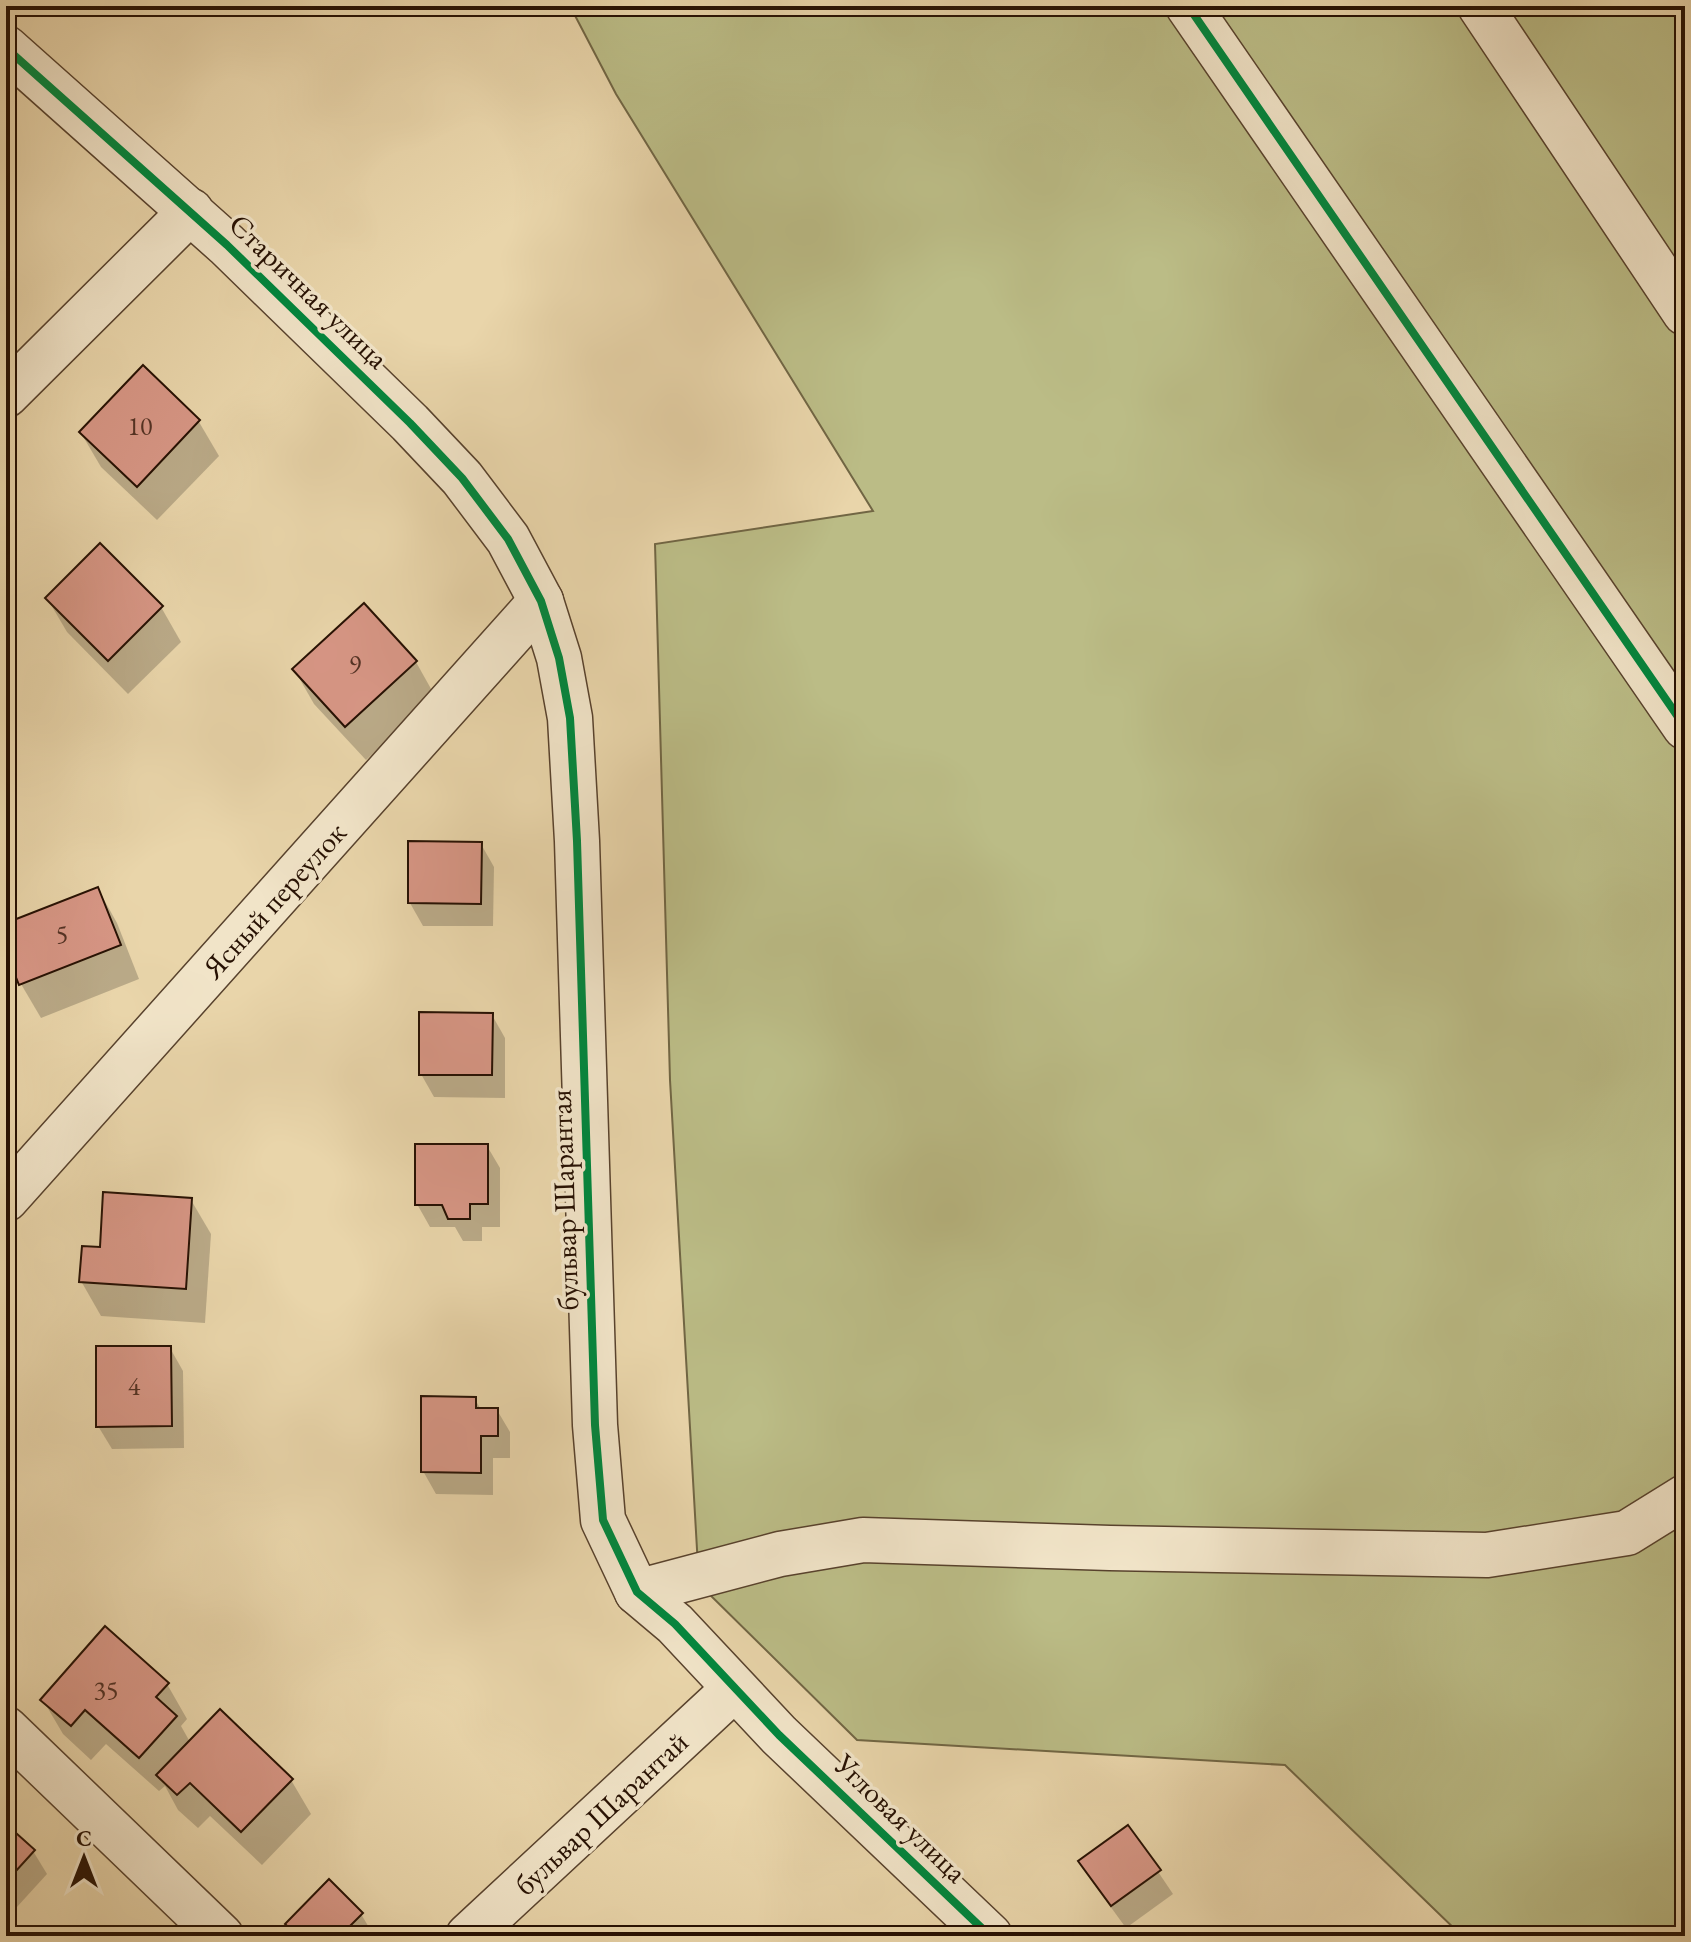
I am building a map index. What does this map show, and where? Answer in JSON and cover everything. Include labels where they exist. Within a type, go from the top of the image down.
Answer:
[{"type":"street","points":[[1188,6],[1685,727]]},
{"type":"street","points":[[1480,6],[1685,313]]},
{"type":"street","name":"Старичная улица","points":[[6,48],[191,211],[410,423],[462,478],[508,539],[541,601]]},
{"type":"street","points":[[6,395],[191,211]]},
{"type":"street","name":"Ясный переулок","points":[[6,1199],[541,601]]},
{"type":"street","name":"бульвар Шарантая","points":[[541,601],[559,658],[570,718],[577,841],[595,1425],[603,1520],[637,1592],[675,1624],[779,1735]]},
{"type":"street","points":[[637,1592],[780,1554],[863,1540],[1125,1549],[1487,1555],[1627,1533],[1685,1497]]},
{"type":"street","name":"бульвар Шарантай","points":[[468,1936],[734,1689]]},
{"type":"street","points":[[6,1729],[221,1936]]},
{"type":"street","name":"Угловая улица","points":[[779,1735],[990,1936]]},
{"type":"green space","points":[[570,6],[1685,6],[1685,1936],[1462,1936],[1285,1765],[857,1740],[699,1584],[670,1080],[655,544],[873,511],[616,94]]},
{"type":"building","points":[[143,365],[200,420],[137,487],[79,432]]},
{"type":"building","points":[[100,543],[163,606],[108,661],[45,598]]},
{"type":"building","points":[[364,603],[417,661],[345,727],[292,669]]},
{"type":"building","points":[[408,841],[482,842],[481,904],[408,903]]},
{"type":"building","points":[[98,887],[121,945],[19,985],[6,952],[6,923]]},
{"type":"building","points":[[419,1012],[493,1013],[492,1075],[419,1075]]},
{"type":"building","points":[[415,1144],[488,1144],[488,1204],[470,1204],[470,1219],[448,1219],[442,1205],[415,1205]]},
{"type":"building","points":[[103,1192],[192,1198],[186,1289],[79,1282],[82,1246],[100,1247]]},
{"type":"building","points":[[96,1346],[171,1346],[172,1426],[96,1427]]},
{"type":"building","points":[[421,1396],[476,1397],[476,1408],[498,1408],[498,1436],[481,1436],[481,1473],[421,1472]]},
{"type":"building","points":[[105,1626],[169,1683],[156,1697],[177,1716],[139,1758],[85,1710],[71,1726],[40,1700]]},
{"type":"building","points":[[220,1709],[293,1779],[241,1832],[190,1783],[177,1795],[156,1775]]},
{"type":"building","points":[[6,1824],[35,1850],[6,1882]]},
{"type":"building","points":[[1128,1825],[1161,1870],[1111,1906],[1078,1861]]},
{"type":"building","points":[[329,1879],[363,1913],[340,1936],[297,1936],[285,1924]]},
{"type":"cycle path","points":[[1188,6],[1685,727]]},
{"type":"cycle path","points":[[6,48],[227,245],[410,423],[462,478],[508,539],[541,601],[559,658],[570,718],[577,841],[595,1425],[603,1520],[637,1592],[675,1624],[779,1735],[990,1936]]}]
